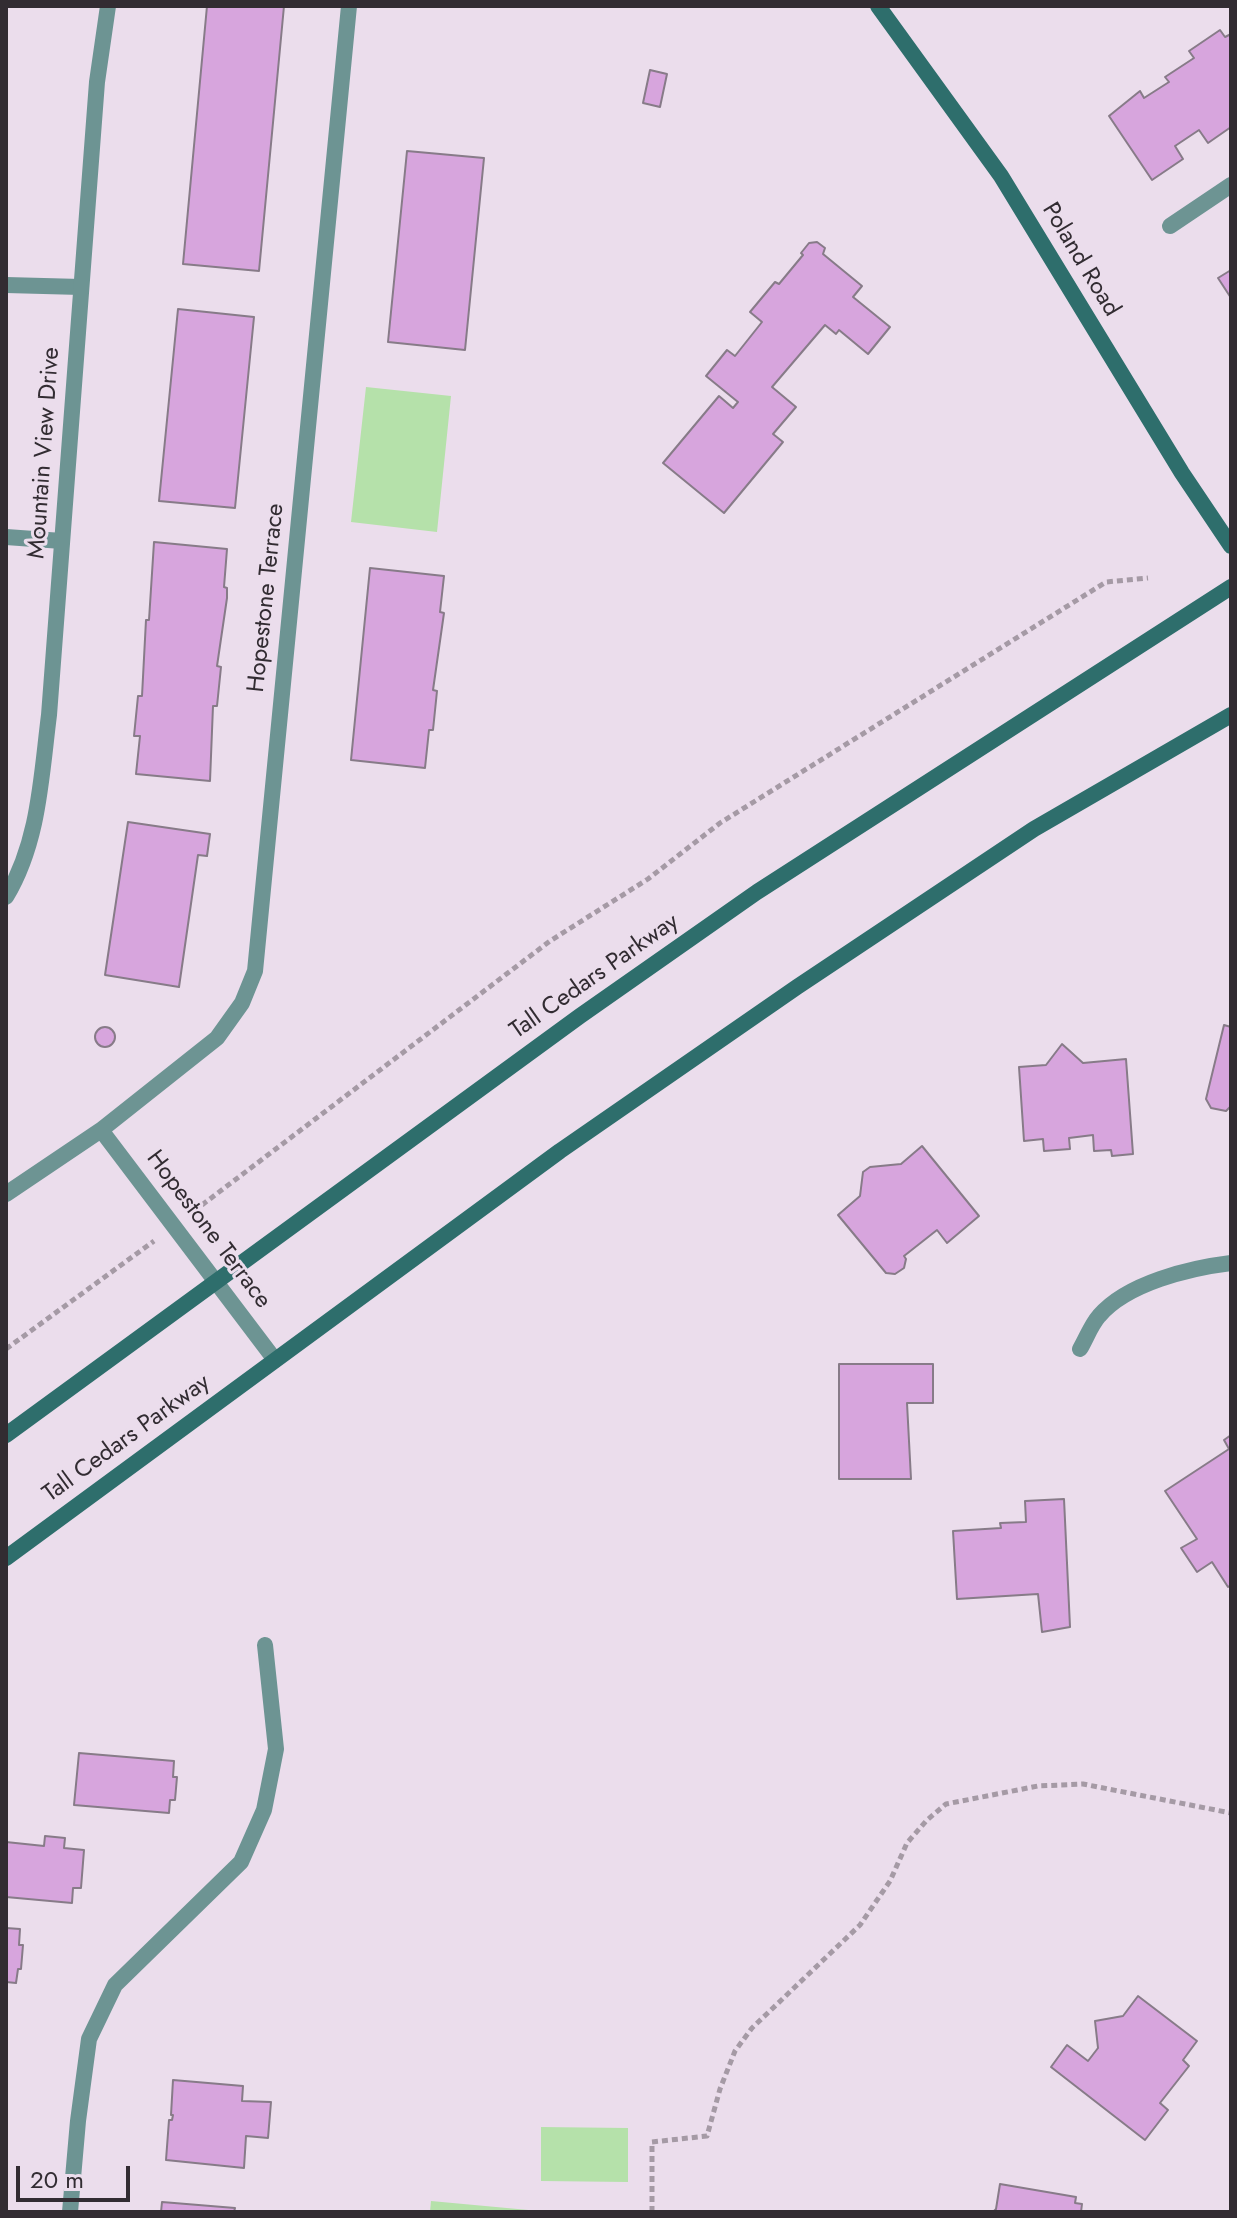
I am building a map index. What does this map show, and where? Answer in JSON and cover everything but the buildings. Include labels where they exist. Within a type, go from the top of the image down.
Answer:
[{"type":"main road","name":"Poland Road","points":[[878,6],[1001,176],[1182,473],[1231,546]]},
{"type":"main road","name":"Tall Cedars Parkway","points":[[6,1435],[567,1025],[757,892],[1231,587]]},
{"type":"main road","name":"Tall Cedars Parkway","points":[[6,1558],[560,1151],[797,987],[1034,829],[1231,715]]},
{"type":"street","name":"Mountain View Drive","points":[[6,897],[31,843],[49,715],[97,82],[108,6]]},
{"type":"street","name":"Hopestone Terrace","points":[[6,1194],[101,1130],[217,1038],[242,1003],[255,971],[349,6]]},
{"type":"street","points":[[1170,226],[1231,185]]},
{"type":"street","points":[[6,285],[81,287]]},
{"type":"street","points":[[6,537],[62,541]]},
{"type":"street","name":"Hopestone Terrace","points":[[101,1130],[275,1360]]},
{"type":"street","points":[[1080,1349],[1099,1315],[1135,1289],[1191,1268],[1231,1263]]},
{"type":"street","points":[[70,2212],[89,2039],[115,1985],[241,1862],[264,1810],[276,1749],[265,1645]]},
{"type":"path","points":[[6,1349],[550,941],[648,879],[720,823],[1106,582],[1148,578]]},
{"type":"path","points":[[652,2212],[652,2142],[707,2136],[735,2051],[752,2028],[860,1925],[890,1881],[907,1843],[946,1804],[1038,1786],[1083,1784],[1231,1813]]},
{"type":"green space","points":[[366,387],[451,396],[437,532],[351,522]]},
{"type":"green space","points":[[541,2127],[628,2128],[628,2182],[541,2181]]},
{"type":"green space","points":[[431,2201],[550,2212],[430,2212]]}]
